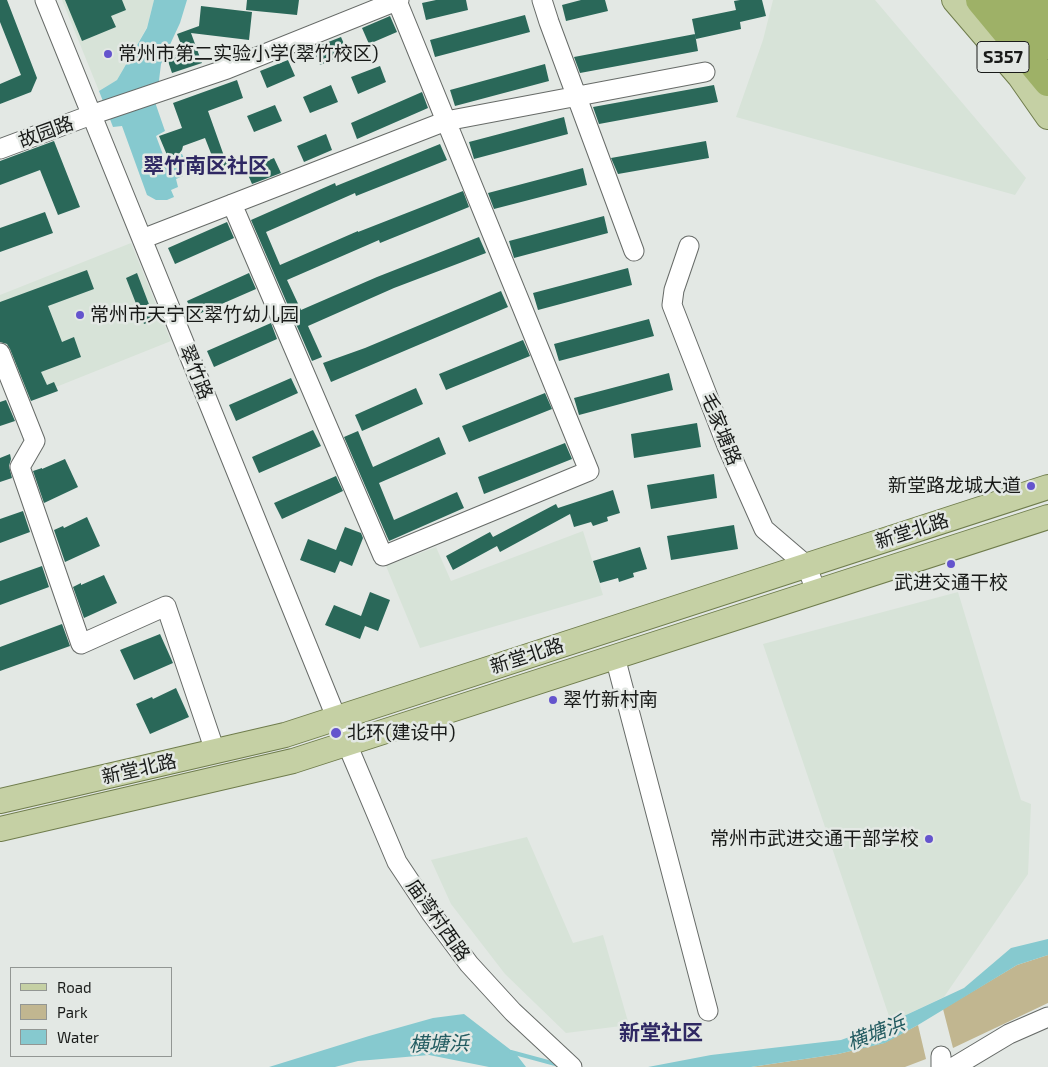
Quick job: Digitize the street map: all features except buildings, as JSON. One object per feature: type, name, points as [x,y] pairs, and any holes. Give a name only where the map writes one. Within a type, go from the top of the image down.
[{"type":"highway","points":[[980,0],[1048,82]]},
{"type":"highway","points":[[1011,0],[1048,45]]},
{"type":"highway","points":[[1037,0],[1048,13]]},
{"type":"main road","name":"S357","points":[[954,0],[1020,78],[1048,117]]},
{"type":"main road","name":"S357","points":[[1024,0],[1048,26]]},
{"type":"main road","name":"新堂北路","points":[[0,801],[285,735],[1048,487]]},
{"type":"main road","name":"新堂北路","points":[[0,829],[293,761],[1048,517]]},
{"type":"street","name":"翠竹路","points":[[45,0],[98,113],[142,239],[347,744]]},
{"type":"street","name":"故园路","points":[[0,149],[227,69],[398,0]]},
{"type":"street","points":[[232,204],[383,556],[589,471],[398,0]]},
{"type":"street","points":[[542,0],[548,22],[634,251]]},
{"type":"street","points":[[142,239],[446,121],[705,72]]},
{"type":"street","name":"毛家塘路","points":[[689,246],[674,290],[672,305],[727,446],[764,529],[806,565],[817,593]]},
{"type":"street","points":[[0,352],[35,441],[20,467],[81,644],[166,606],[215,751]]},
{"type":"street","points":[[615,657],[708,1011]]},
{"type":"street","name":"庙湾村西路","points":[[347,744],[397,862],[426,906],[469,964],[513,1012],[572,1067]]},
{"type":"street","points":[[945,1063],[1048,1017]]},
{"type":"shaded area","name":"常州市第二实验小学(翠竹校区)","points":[[62,0],[154,0],[147,27],[117,80],[99,91]]},
{"type":"shaded area","points":[[773,0],[875,0],[1026,178],[1015,195],[736,117],[763,40]]},
{"type":"shaded area","name":"常州市天宁区翠竹幼儿园","points":[[131,243],[171,341],[26,399],[0,334],[0,295]]},
{"type":"shaded area","points":[[583,531],[603,595],[420,648],[386,566],[436,547],[451,581]]},
{"type":"shaded area","name":"常州市武进交通干部学校","points":[[958,592],[1021,800],[1031,804],[1028,874],[944,997],[891,1022],[763,644]]},
{"type":"shaded area","points":[[527,837],[573,943],[603,935],[629,1025],[566,1033],[505,974],[451,904],[431,860]]},
{"type":"green space","points":[[1048,955],[1048,1003],[953,1048],[943,1009],[1017,965]]},
{"type":"green space","points":[[918,1025],[926,1059],[905,1067],[751,1067],[838,1054],[884,1043]]},
{"type":"water","points":[[154,0],[187,0],[180,23],[161,64],[156,105],[165,131],[156,136],[165,160],[182,154],[187,165],[181,168],[183,176],[176,179],[178,187],[171,190],[174,197],[167,200],[156,200],[147,195],[122,126],[113,127],[99,91],[117,80],[147,28]]},
{"type":"water","points":[[1048,939],[1048,955],[1017,965],[885,1043],[838,1054],[751,1067],[648,1067],[711,1055],[841,1040],[891,1022],[964,988],[1011,948]]},
{"type":"water","points":[[464,1014],[516,1054],[526,1067],[489,1067],[429,1055],[358,1061],[335,1067],[269,1067],[433,1018]]},
{"type":"waterway","name":"横塘浜","points":[[511,1052],[559,1065]]},
{"type":"place","name":"常州市第二实验小学(翠竹校区)","points":[[108,54]]},
{"type":"place","name":"常州市天宁区翠竹幼儿园","points":[[80,315]]},
{"type":"place","name":"新堂路龙城大道","points":[[1031,486]]},
{"type":"place","name":"武进交通干校","points":[[951,564]]},
{"type":"place","name":"翠竹新村南","points":[[553,700]]},
{"type":"place","name":"北环(建设中)","points":[[336,733]]},
{"type":"place","name":"常州市武进交通干部学校","points":[[929,839]]},
{"type":"district","name":"翠竹南区社区","points":[[206,166]]},
{"type":"district","name":"新堂社区","points":[[661,1033]]}]
